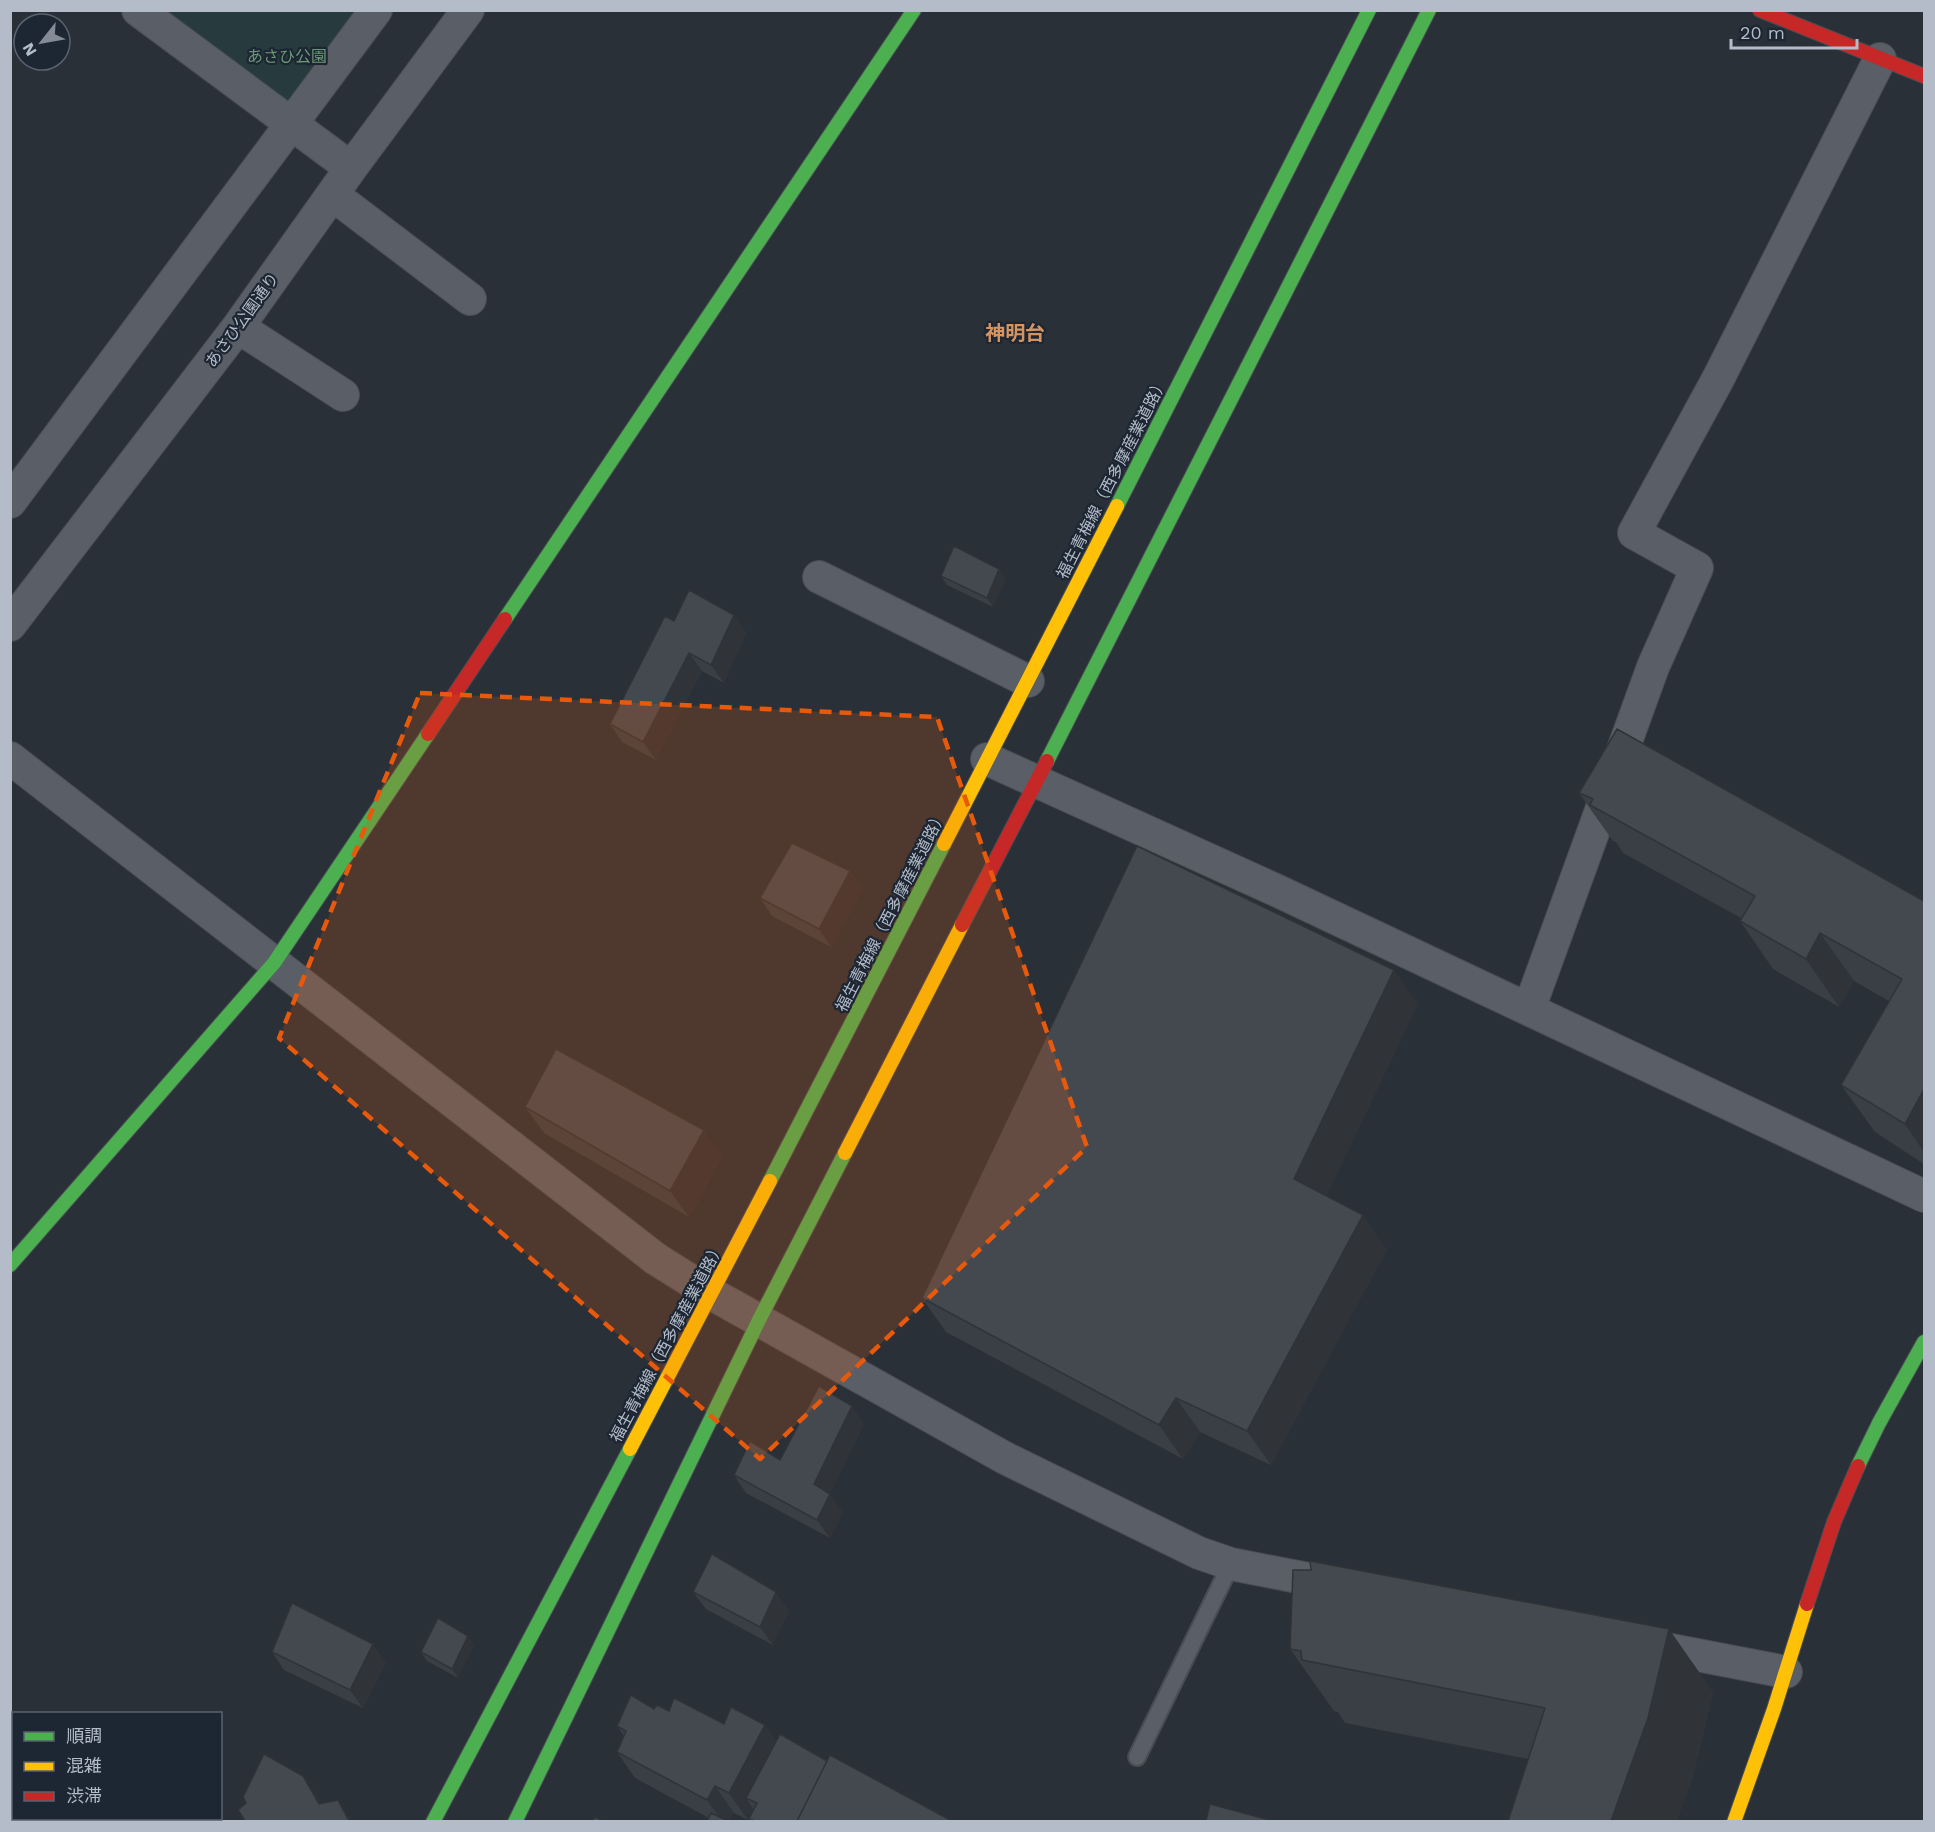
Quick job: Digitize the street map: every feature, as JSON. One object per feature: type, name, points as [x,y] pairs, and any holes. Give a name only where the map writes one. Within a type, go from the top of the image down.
[{"type":"main road","points":[[10,1264],[274,963],[914,10]]},
{"type":"main road","name":"福生青梅線（西多摩産業道路）","points":[[433,1821],[712,1294],[1028,681],[1369,10]]},
{"type":"main road","points":[[515,1821],[759,1320],[1429,10]]},
{"type":"main road","points":[[1760,10],[1924,76]]},
{"type":"main road","points":[[1734,1821],[1786,1672],[1815,1575],[1853,1474],[1924,1342]]},
{"type":"street","points":[[138,10],[351,168]]},
{"type":"street","points":[[10,502],[376,10]]},
{"type":"street","name":"あさひ公園通り","points":[[10,625],[238,327],[351,168],[468,10]]},
{"type":"street","points":[[1529,1009],[1653,668],[1697,568],[1634,533],[1718,379],[1880,59]]},
{"type":"street","points":[[333,195],[470,299]]},
{"type":"street","points":[[238,327],[343,395]]},
{"type":"street","points":[[819,577],[1028,681]]},
{"type":"street","points":[[10,758],[656,1259],[712,1294],[1005,1458],[1199,1553],[1231,1564],[1358,1589]]},
{"type":"street","points":[[987,759],[1290,897],[1924,1196]]},
{"type":"street","points":[[1612,1638],[1786,1672]]},
{"type":"lane","points":[[1137,1757],[1231,1564]]},
{"type":"highlighted area","points":[[420,693],[937,717],[1087,1147],[760,1459],[279,1038]]},
{"type":"green space","name":"あさひ公園","points":[[136,11],[376,11],[300,118]]},
{"type":"building","points":[[954,546],[999,569],[987,598],[941,576]]},
{"type":"building","points":[[689,590],[734,615],[711,665],[689,653],[643,742],[610,724],[665,616],[674,621]]},
{"type":"building","points":[[1617,729],[1924,901],[1924,1089],[1905,1124],[1841,1085],[1902,979],[1820,933],[1806,959],[1740,921],[1755,896],[1590,805],[1593,799],[1579,793]]},
{"type":"building","points":[[792,843],[850,871],[819,929],[760,898]]},
{"type":"building","points":[[1137,846],[1394,970],[1294,1179],[1363,1215],[1247,1431],[1176,1398],[1159,1425],[922,1298]]},
{"type":"building","points":[[556,1049],[704,1130],[670,1191],[525,1107]]},
{"type":"building","points":[[819,1386],[852,1406],[814,1484],[830,1494],[817,1520],[734,1475],[750,1441],[780,1460]]},
{"type":"building","points":[[712,1554],[776,1592],[760,1627],[693,1592]]},
{"type":"building","points":[[1310,1561],[1669,1629],[1648,1718],[1611,1821],[1508,1821],[1545,1708],[1302,1660],[1301,1651],[1290,1649],[1293,1570],[1311,1570]]},
{"type":"building","points":[[292,1603],[373,1644],[350,1690],[272,1652]]},
{"type":"building","points":[[438,1618],[468,1636],[452,1669],[421,1652]]},
{"type":"building","points":[[631,1695],[654,1709],[657,1705],[669,1711],[674,1698],[724,1724],[731,1707],[765,1725],[729,1793],[715,1786],[707,1800],[617,1752],[626,1731],[617,1726]]},
{"type":"building","points":[[780,1734],[827,1761],[797,1821],[755,1821],[749,1819],[757,1803],[746,1798]]},
{"type":"building","points":[[264,1754],[303,1776],[319,1804],[338,1800],[349,1821],[245,1821],[238,1810],[246,1803],[243,1797]]},
{"type":"building","points":[[830,1755],[952,1821],[797,1821]]},
{"type":"building","points":[[1210,1804],[1273,1821],[1206,1821]]},
{"type":"building","points":[[711,1813],[728,1821],[707,1821]]},
{"type":"traffic: fast","points":[[505,619],[914,10]]},
{"type":"traffic: fast","points":[[1117,506],[1369,10]]},
{"type":"traffic: fast","points":[[1047,761],[1429,10]]},
{"type":"traffic: fast","points":[[10,1265],[274,963],[428,734]]},
{"type":"traffic: fast","points":[[770,1181],[944,844]]},
{"type":"traffic: fast","points":[[515,1822],[759,1320],[845,1153]]},
{"type":"traffic: fast","points":[[1858,1466],[1924,1342]]},
{"type":"traffic: fast","points":[[433,1822],[630,1449]]},
{"type":"traffic: slow","points":[[944,844],[1117,506]]},
{"type":"traffic: slow","points":[[845,1153],[962,925]]},
{"type":"traffic: slow","points":[[630,1449],[770,1181]]},
{"type":"traffic: slow","points":[[1734,1822],[1774,1709],[1807,1604]]},
{"type":"traffic: jam","points":[[1760,10],[1924,76]]},
{"type":"traffic: jam","points":[[428,734],[505,619]]},
{"type":"traffic: jam","points":[[962,925],[1047,761]]},
{"type":"traffic: jam","points":[[1807,1604],[1834,1522],[1858,1466]]},
{"type":"district","name":"神明台","points":[[1015,333]]}]
